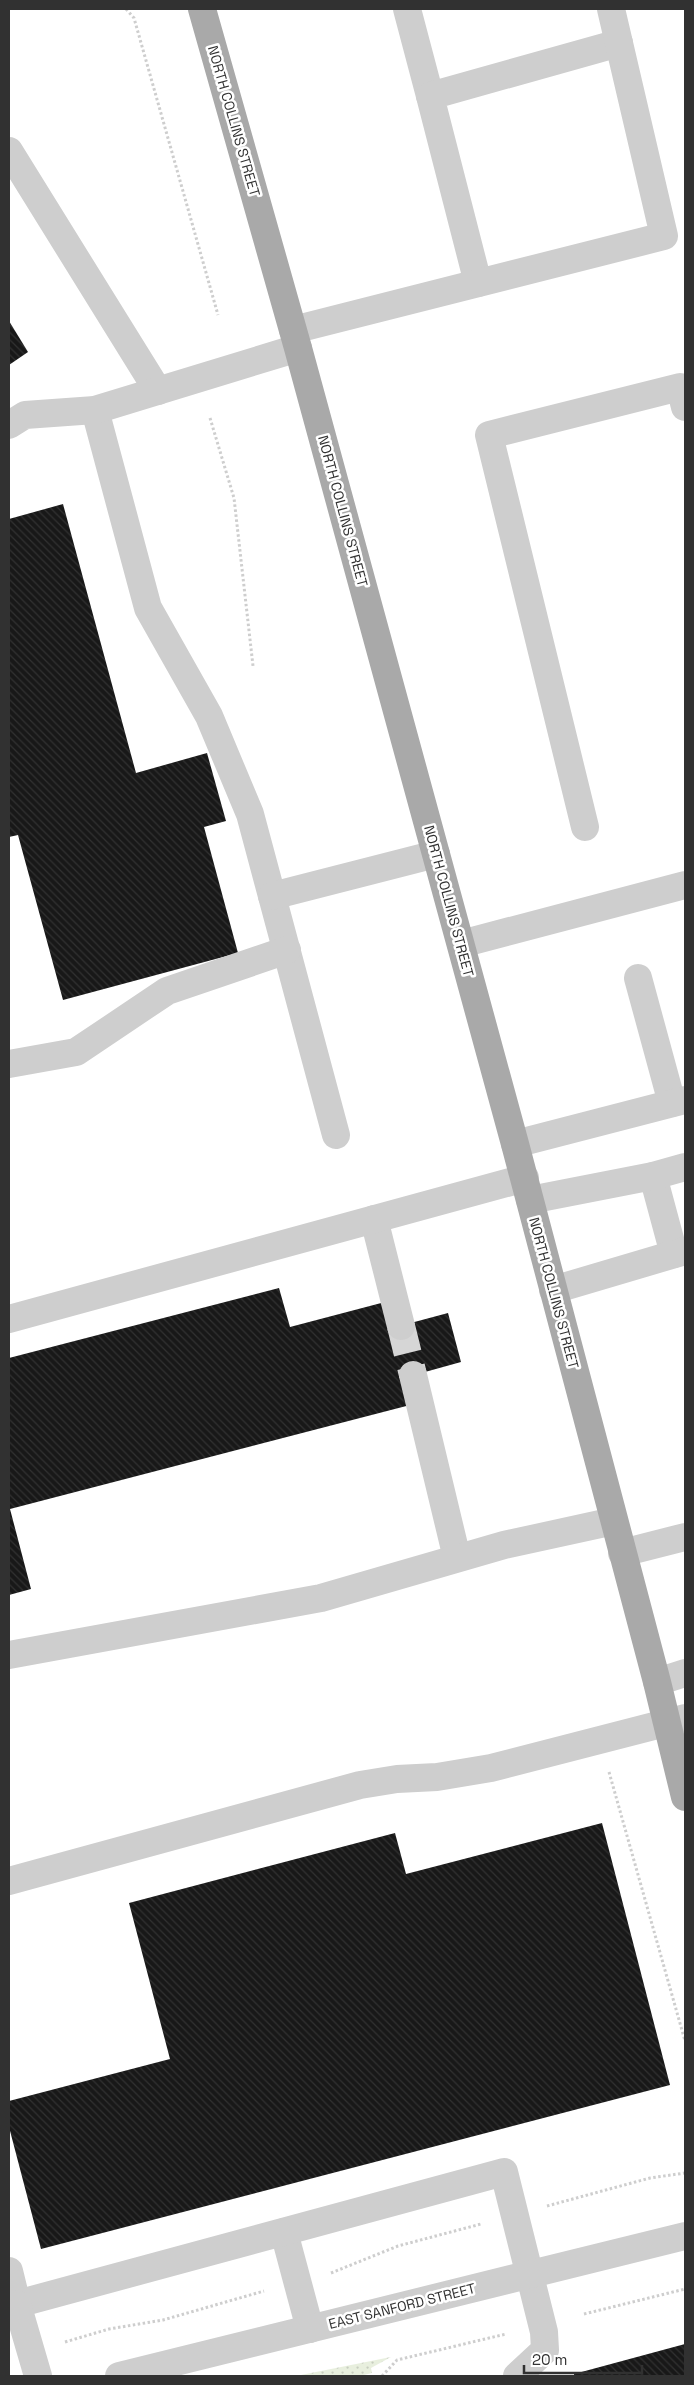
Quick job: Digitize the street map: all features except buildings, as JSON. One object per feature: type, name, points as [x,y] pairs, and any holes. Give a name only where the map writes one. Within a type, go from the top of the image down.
[{"type":"main road","points":[[183,9],[208,16]]},
{"type":"main road","name":"NORTH COLLINS STREET","points":[[208,16],[515,1144],[657,1682],[676,1721],[685,1797]]},
{"type":"street","points":[[407,9],[478,283]]},
{"type":"street","points":[[9,425],[25,415],[95,410],[158,390],[295,339],[478,283],[664,236],[611,9]]},
{"type":"street","points":[[430,96],[619,43]]},
{"type":"street","points":[[9,151],[17,182],[158,390]]},
{"type":"street","points":[[585,827],[489,435],[680,386],[685,407]]},
{"type":"street","points":[[95,410],[148,608],[210,716],[250,814],[336,1135]]},
{"type":"street","points":[[272,896],[436,854]]},
{"type":"street","points":[[460,944],[685,885]]},
{"type":"street","points":[[9,1064],[76,1052],[167,991],[287,950]]},
{"type":"street","points":[[515,1144],[679,1101],[638,978]]},
{"type":"street","points":[[9,1319],[374,1219],[527,1189],[653,1176],[685,1167]]},
{"type":"street","points":[[553,1290],[680,1253],[653,1176]]},
{"type":"street","points":[[374,1219],[401,1326]]},
{"type":"street","points":[[413,1375],[457,1558]]},
{"type":"street","points":[[9,1655],[321,1598],[504,1545],[614,1521]]},
{"type":"street","points":[[622,1553],[685,1536]]},
{"type":"street","points":[[657,1682],[685,1673]]},
{"type":"street","points":[[9,1881],[360,1785],[397,1779],[437,1777],[491,1768],[676,1721]]},
{"type":"street","points":[[17,2304],[504,2172],[542,2325],[545,2350],[517,2376]]},
{"type":"street","points":[[284,2232],[310,2329]]},
{"type":"street","name":"EAST SANFORD STREET","points":[[119,2376],[685,2236]]},
{"type":"street","points":[[9,2271],[34,2364]]},
{"type":"path","points":[[126,9],[134,18],[218,314]]},
{"type":"path","points":[[210,418],[234,498],[253,666]]},
{"type":"path","points":[[600,1740],[685,2041]]},
{"type":"path","points":[[34,2364],[109,2329],[164,2320],[336,2272],[398,2246],[650,2178],[685,2173]]},
{"type":"path","points":[[584,2314],[685,2289]]},
{"type":"path","points":[[382,2376],[397,2360],[506,2334]]},
{"type":"green space","points":[[391,2357],[371,2368],[372,2373],[360,2376],[296,2376]]},
{"type":"tunnel","points":[[401,1326],[413,1375]]}]
